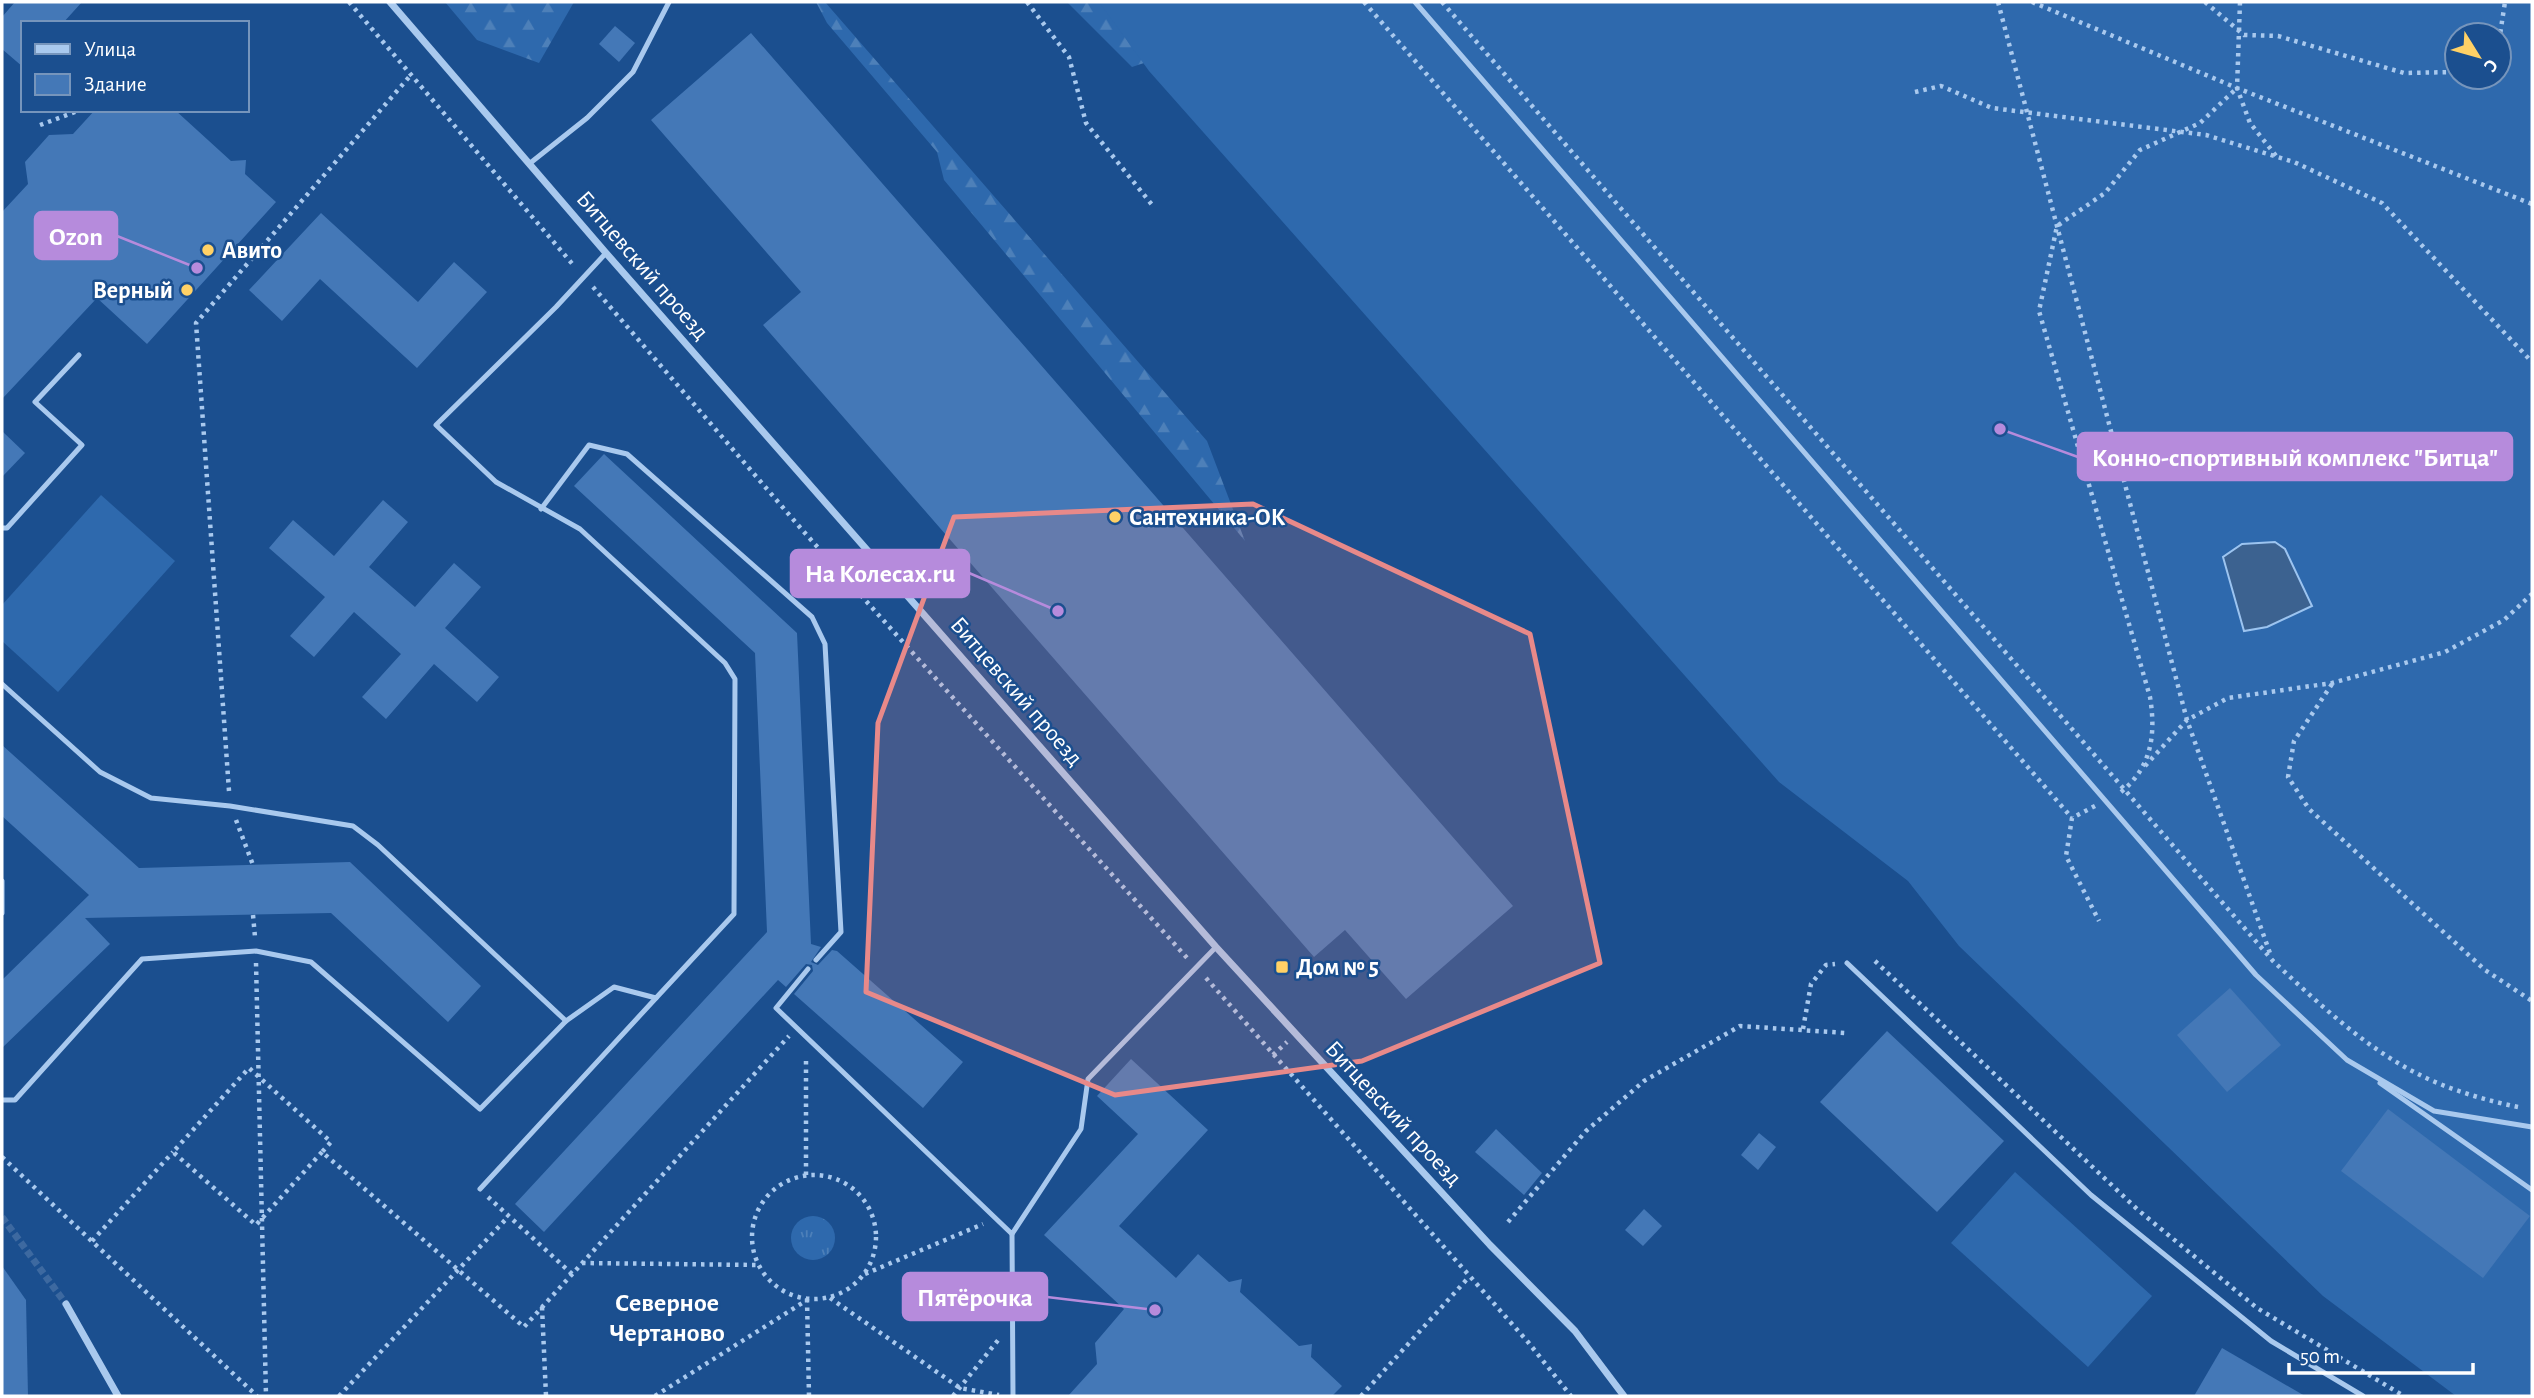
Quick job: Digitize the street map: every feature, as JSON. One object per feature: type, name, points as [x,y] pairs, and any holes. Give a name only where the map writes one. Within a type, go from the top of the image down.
[{"type":"street","name":"Битцевский проезд","points":[[390,2],[606,253],[1216,947],[1490,1245],[1575,1331],[1624,1396]]},
{"type":"street","points":[[66,1304],[118,1396]]},
{"type":"lane","points":[[530,164],[587,118],[633,72],[669,2]]},
{"type":"lane","points":[[1415,2],[2256,975],[2347,1060],[2532,1190]]},
{"type":"lane","points":[[480,1189],[734,914],[735,679],[725,663],[580,529],[496,482],[436,425],[606,253]]},
{"type":"lane","points":[[2,528],[7,528],[82,445],[35,402],[79,355]]},
{"type":"lane","points":[[541,509],[589,445],[627,454],[812,617],[825,644],[841,932],[816,960]]},
{"type":"lane","points":[[2,684],[100,772],[151,798],[230,806],[353,826],[378,845],[566,1021]]},
{"type":"lane","points":[[2,881],[2,913]]},
{"type":"lane","points":[[1013,1396],[1012,1234],[1081,1129],[1088,1079],[1216,947]]},
{"type":"lane","points":[[2,1100],[15,1100],[142,959],[256,951],[310,962],[480,1109],[566,1021],[614,988],[656,998]]},
{"type":"lane","points":[[1847,964],[2091,1195],[2271,1341],[2363,1396]]},
{"type":"lane","points":[[808,969],[776,1008],[1012,1234]]},
{"type":"lane","points":[[2347,1060],[2434,1111],[2532,1127]]},
{"type":"path","points":[[349,2],[804,532],[1195,966],[1528,1342],[1571,1396]]},
{"type":"path","points":[[1027,2],[1069,57],[1086,123],[1153,206]]},
{"type":"path","points":[[1364,2],[2072,818],[2066,856],[2099,920]]},
{"type":"path","points":[[1442,2],[2273,961],[2319,1003],[2416,1073],[2490,1101],[2522,1108]]},
{"type":"path","points":[[1998,2],[2187,720],[2273,961]]},
{"type":"path","points":[[2032,2],[2237,88],[2532,204]]},
{"type":"path","points":[[2206,2],[2244,35],[2278,36],[2404,73],[2443,72]]},
{"type":"path","points":[[2239,2],[2237,88],[2250,123],[2277,157]]},
{"type":"path","points":[[2502,21],[2505,2]]},
{"type":"path","points":[[253,865],[230,806],[196,323],[410,76]]},
{"type":"path","points":[[1915,92],[1941,86],[1992,107],[2206,135],[2277,157],[2382,202],[2532,362]]},
{"type":"path","points":[[2143,768],[2155,729],[2150,698],[2039,310],[2057,226],[2105,193],[2140,150],[2200,123],[2237,88]]},
{"type":"path","points":[[40,125],[75,112]]},
{"type":"path","points":[[2072,818],[2123,790],[2187,720],[2228,698],[2332,683],[2445,652],[2504,620],[2532,594]]},
{"type":"path","points":[[2332,683],[2294,741],[2288,777],[2309,809],[2465,953],[2485,970],[2532,1001]]},
{"type":"path","points":[[253,915],[256,951],[265,1396]]},
{"type":"path","points":[[1875,961],[2138,1210],[2257,1308],[2404,1396]]},
{"type":"path","points":[[1803,1030],[1811,984],[1826,965],[1847,964]]},
{"type":"path","points":[[1508,1222],[1586,1131],[1644,1081],[1740,1026],[1846,1033]]},
{"type":"path","points":[[321,1152],[524,1326],[796,1028]]},
{"type":"path","points":[[806,1038],[806,1175]]},
{"type":"path","points":[[92,1241],[249,1068],[331,1142],[256,1225],[173,1152]]},
{"type":"path","points":[[2,1157],[257,1396]]},
{"type":"path","points":[[806,1175],[825,1176],[844,1182],[859,1194],[871,1212],[876,1233],[874,1255],[864,1274],[849,1289],[829,1298],[807,1299],[787,1294],[769,1281],[758,1265],[752,1236],[759,1208],[779,1187],[806,1175]]},
{"type":"path","points":[[480,1189],[572,1274]]},
{"type":"path","points":[[339,1396],[508,1217]]},
{"type":"path","points":[[864,1274],[995,1219]]},
{"type":"path","points":[[581,1263],[758,1265]]},
{"type":"path","points":[[1361,1396],[1469,1277]]},
{"type":"path","points":[[829,1298],[960,1388],[1004,1396]]},
{"type":"path","points":[[655,1396],[807,1299]]},
{"type":"path","points":[[807,1299],[808,1396]]},
{"type":"path","points":[[542,1307],[546,1396]]},
{"type":"path","points":[[953,1396],[1013,1322]]},
{"type":"highlighted area","points":[[1253,504],[1530,634],[1600,963],[1362,1061],[1115,1095],[866,992],[878,723],[954,517]]},
{"type":"green space","points":[[445,2],[574,2],[539,63],[477,40]]},
{"type":"green space","points":[[816,2],[825,2],[1207,441],[1245,541],[944,180],[937,152],[827,23]]},
{"type":"green space","points":[[1067,2],[1187,2],[1186,49],[1132,67]]},
{"type":"green space","points":[[1099,2],[2532,2],[2532,1396],[2456,1396],[2323,1296],[1959,946],[1908,881],[1779,782],[1149,71]]},
{"type":"green space","points":[[101,495],[175,561],[58,692],[2,641],[2,605]]},
{"type":"green space","points":[[2015,1172],[2152,1296],[2088,1367],[1951,1243]]},
{"type":"green space","points":[[813,1216],[822,1217],[829,1222],[834,1229],[834,1247],[829,1254],[822,1259],[813,1260],[804,1259],[797,1254],[792,1247],[791,1238],[792,1229],[797,1222],[804,1217]]},
{"type":"shaded area","points":[[2275,542],[2285,549],[2312,606],[2267,627],[2244,631],[2223,557],[2242,544]]},
{"type":"building","points":[[15,2],[82,2],[65,21],[21,21],[21,65],[2,49],[2,17]]},
{"type":"building","points":[[615,26],[635,43],[619,62],[599,44]]},
{"type":"building","points":[[751,33],[1513,906],[1406,999],[1345,930],[1314,957],[763,325],[801,292],[651,120]]},
{"type":"building","points":[[93,112],[177,112],[231,161],[246,160],[245,174],[276,202],[147,344],[97,298],[2,399],[2,212],[28,184],[25,162],[49,135],[73,134]]},
{"type":"building","points":[[321,213],[418,302],[454,262],[487,292],[417,368],[320,279],[282,321],[249,290]]},
{"type":"building","points":[[2,431],[25,453],[2,477]]},
{"type":"building","points":[[604,454],[797,633],[811,944],[821,947],[811,962],[818,965],[832,950],[837,951],[963,1062],[923,1108],[794,994],[813,971],[812,965],[806,964],[786,987],[778,980],[544,1232],[515,1204],[767,932],[755,653],[574,486]]},
{"type":"building","points":[[383,500],[408,522],[369,567],[415,607],[454,563],[481,587],[445,628],[499,677],[477,702],[434,664],[386,719],[362,697],[401,654],[354,612],[314,657],[290,636],[325,597],[269,548],[293,520],[334,556]]},
{"type":"building","points":[[2,745],[139,868],[350,862],[481,986],[448,1022],[331,913],[85,918],[110,944],[2,1048],[2,980],[89,895],[2,816]]},
{"type":"building","points":[[2230,988],[2281,1045],[2227,1092],[2177,1035]]},
{"type":"building","points":[[1887,1031],[2004,1141],[1937,1212],[1820,1102]]},
{"type":"building","points":[[1131,1059],[1208,1130],[1119,1226],[1176,1278],[1198,1254],[1229,1282],[1242,1279],[1240,1292],[1299,1346],[1312,1344],[1311,1357],[1342,1386],[1332,1396],[1068,1396],[1097,1364],[1095,1343],[1124,1309],[1044,1235],[1138,1134],[1097,1096]]},
{"type":"building","points":[[2388,1109],[2530,1216],[2483,1278],[2341,1171]]},
{"type":"building","points":[[1496,1129],[1542,1173],[1524,1195],[1475,1152]]},
{"type":"building","points":[[1759,1133],[1776,1147],[1758,1170],[1741,1155]]},
{"type":"building","points":[[1644,1209],[1662,1226],[1643,1246],[1625,1230]]},
{"type":"building","points":[[2,1266],[26,1300],[28,1396],[2,1396]]},
{"type":"building","points":[[2222,1348],[2305,1396],[2194,1396]]},
{"type":"tunnel","points":[[2,1217],[66,1304]]},
{"type":"place","name":"Авито","points":[[208,250]]},
{"type":"place","name":"Ozon","points":[[197,268]]},
{"type":"place","name":"Верный","points":[[187,290]]},
{"type":"place","name":"Конно-спортивный комплекс \"Битца\"","points":[[2000,429]]},
{"type":"place","name":"Сантехника-ОК","points":[[1115,517]]},
{"type":"place","name":"На Колесах.ru","points":[[1058,611]]},
{"type":"place","name":"Дом № 5","points":[[1282,967]]},
{"type":"place","name":"Пятёрочка","points":[[1155,1310]]},
{"type":"district","name":"Северное Чертаново","points":[[667,1317]]}]
